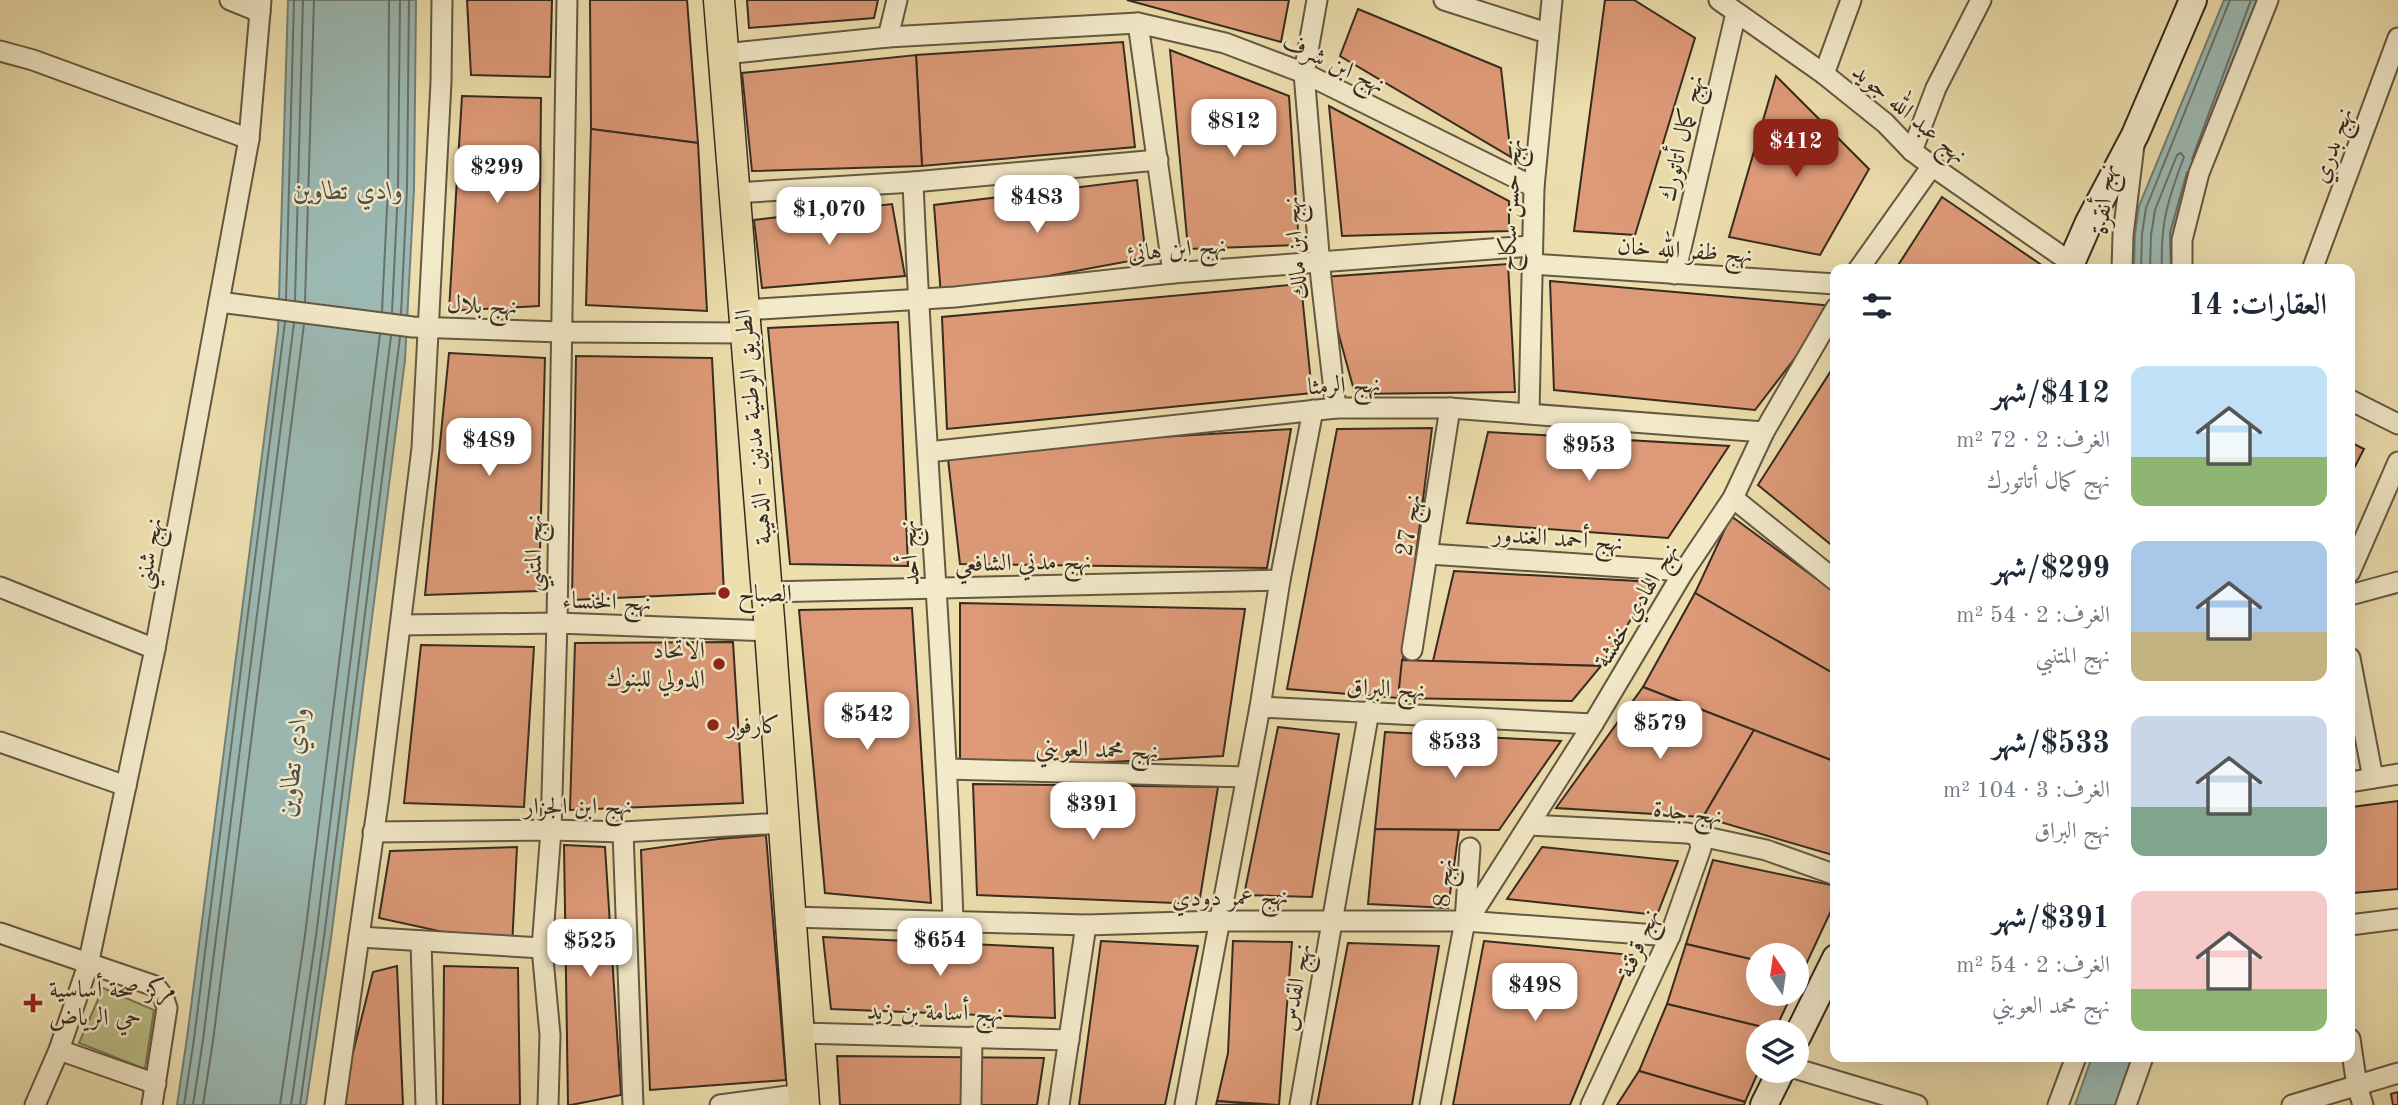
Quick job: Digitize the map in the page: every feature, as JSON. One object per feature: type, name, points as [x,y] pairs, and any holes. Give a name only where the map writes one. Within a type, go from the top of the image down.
[{"type":"main road","name":"الطريق الوطنية مدنين - الذهيبة","points":[[719,0],[767,592],[804,1100]]},
{"type":"main road","points":[[2070,264],[2135,135],[2193,0]]},
{"type":"main road","points":[[1805,1020],[1830,970]]},
{"type":"main road","points":[[1764,1105],[1775,1083]]},
{"type":"street","points":[[230,0],[260,6]]},
{"type":"street","points":[[335,1105],[401,625],[422,449],[421,328],[441,95],[442,0]]},
{"type":"street","name":"نهج المتنبي","points":[[548,1105],[551,1035],[542,948],[551,830],[557,623],[567,0]]},
{"type":"street","points":[[888,37],[897,0]]},
{"type":"street","name":"نهج ابن مالك","points":[[1317,0],[1304,73],[1336,408]]},
{"type":"street","points":[[1444,0],[1547,33]]},
{"type":"street","name":"نهج حسن سكاح","points":[[1529,413],[1534,187],[1552,0]]},
{"type":"street","name":"نهج عبد الله جويد","points":[[1720,0],[1824,74],[1885,123],[1912,151],[2068,264]]},
{"type":"street","points":[[1824,74],[1851,0]]},
{"type":"street","points":[[1912,151],[1936,88],[1981,0]]},
{"type":"street","points":[[2182,264],[2182,240],[2199,173],[2268,0]]},
{"type":"street","name":"نهج شنني","points":[[35,1105],[59,1050],[88,965],[155,649],[249,139],[260,6]]},
{"type":"street","name":"نهج كمال أتاتورك","points":[[1675,274],[1736,13]]},
{"type":"street","points":[[1138,23],[1173,273]]},
{"type":"street","name":"نهج ابن شرف","points":[[724,54],[888,37],[1138,23],[1225,43],[1304,73],[1534,187]]},
{"type":"street","name":"نهج بدري","points":[[2314,264],[2398,38]]},
{"type":"street","points":[[0,51],[33,60],[249,139]]},
{"type":"street","name":"نهج أنقرة","points":[[2122,264],[2135,135]]},
{"type":"street","points":[[734,193],[913,182],[1158,160]]},
{"type":"street","points":[[1862,264],[1932,166]]},
{"type":"street","name":"نهج أحد","points":[[913,182],[948,769],[953,921]]},
{"type":"street","name":"نهج ظفر الله خان","points":[[1531,255],[1675,274],[1830,284]]},
{"type":"street","name":"نهج ابن هانئ","points":[[745,321],[918,299],[1173,273],[1321,261],[1531,255]]},
{"type":"street","name":"نهج بلال","points":[[219,302],[421,328],[561,332],[745,321]]},
{"type":"street","name":"نهج الهادي خفشة","points":[[1430,1105],[1466,922],[1593,724],[1684,571],[1733,498],[1764,432],[1830,317]]},
{"type":"street","points":[[2355,402],[2398,424]]},
{"type":"street","name":"نهج الرمثا","points":[[928,452],[1336,408],[1450,408],[1764,432]]},
{"type":"street","name":"نهج 27","points":[[1412,650],[1450,408]]},
{"type":"street","points":[[1185,1105],[1313,410]]},
{"type":"street","points":[[2355,561],[2398,462]]},
{"type":"street","points":[[1733,498],[1830,576]]},
{"type":"street","name":"نهج أحمد الغندور","points":[[1429,554],[1684,571]]},
{"type":"street","name":"نهج مدني الشافعي","points":[[767,592],[1280,580]]},
{"type":"street","points":[[2355,594],[2398,582]]},
{"type":"street","points":[[0,587],[155,649]]},
{"type":"street","name":"نهج الخنساء","points":[[401,625],[557,623],[770,631]]},
{"type":"street","points":[[2355,684],[2373,778]]},
{"type":"street","name":"نهج البراق","points":[[1260,707],[1593,724]]},
{"type":"street","name":"نهج القدس","points":[[1300,1105],[1369,711]]},
{"type":"street","points":[[0,742],[126,786]]},
{"type":"street","name":"نهج محمد العويني","points":[[948,769],[1245,777]]},
{"type":"street","points":[[2355,781],[2398,774]]},
{"type":"street","name":"نهج ابن الجزار","points":[[373,832],[623,832],[783,823]]},
{"type":"street","name":"نهج جدة","points":[[1529,825],[1686,832],[1766,850],[1830,873]]},
{"type":"street","points":[[623,832],[633,1105]]},
{"type":"street","name":"نهج قرقنة","points":[[1591,1105],[1670,936],[1701,848],[1698,835]]},
{"type":"street","name":"نهج 8","points":[[1466,922],[1470,848]]},
{"type":"street","name":"نهج عمر دودي","points":[[790,916],[1086,925],[1219,920],[1466,922],[1670,936]]},
{"type":"street","points":[[2355,924],[2398,919]]},
{"type":"street","points":[[1059,1105],[1086,925]]},
{"type":"street","points":[[0,933],[155,986],[167,1007],[152,1105]]},
{"type":"street","points":[[359,937],[542,948]]},
{"type":"street","points":[[421,942],[426,1105]]},
{"type":"street","name":"نهج أسامة بن زيد","points":[[800,1033],[1069,1040]]},
{"type":"street","points":[[971,1105],[972,1037]]},
{"type":"street","points":[[59,1050],[156,1084]]},
{"type":"street","points":[[2058,1105],[2074,1062]]},
{"type":"street","points":[[2126,1105],[2141,1062]]},
{"type":"street","points":[[2353,1062],[2363,1105]]},
{"type":"street","points":[[1809,1073],[1917,1105]]},
{"type":"street","points":[[2292,1105],[2398,1073]]},
{"type":"street","points":[[720,1105],[804,1100]]},
{"type":"green space","points":[[103,988],[154,1010],[145,1069],[79,1043]]},
{"type":"water","name":"وادي تطاوين","points":[[288,0],[416,0],[414,189],[405,360],[331,938],[306,1105],[177,1105],[278,331]]},
{"type":"water","points":[[2224,0],[2259,0],[2179,264],[2134,264],[2139,206]]},
{"type":"water","points":[[2090,1062],[2133,1062],[2118,1105],[2075,1105]]},
{"type":"building","points":[[467,0],[552,0],[550,77],[471,75]]},
{"type":"building","points":[[590,0],[687,0],[698,143],[591,129]]},
{"type":"building","points":[[747,0],[878,0],[874,18],[749,28]]},
{"type":"building","points":[[1127,0],[1289,0],[1281,42]]},
{"type":"building","points":[[1605,0],[1634,0],[1695,38],[1635,235],[1574,231]]},
{"type":"building","points":[[1358,9],[1501,68],[1511,157],[1340,56]]},
{"type":"building","points":[[1123,42],[1135,147],[922,166],[916,55]]},
{"type":"building","points":[[1170,50],[1289,96],[1299,245],[1188,249]]},
{"type":"building","points":[[916,55],[922,166],[752,171],[742,73]]},
{"type":"building","points":[[1776,76],[1869,169],[1820,255],[1729,237]]},
{"type":"building","points":[[462,96],[541,98],[539,306],[449,311]]},
{"type":"building","points":[[1329,106],[1509,201],[1509,231],[1342,236]]},
{"type":"building","points":[[591,129],[698,143],[707,311],[586,305]]},
{"type":"building","points":[[1137,180],[1146,258],[941,296],[934,205]]},
{"type":"building","points":[[1942,197],[2040,264],[1899,264]]},
{"type":"building","points":[[892,204],[905,276],[762,288],[754,220]]},
{"type":"building","points":[[1508,264],[1515,392],[1355,394],[1323,277]]},
{"type":"building","points":[[1550,281],[1830,306],[1830,312],[1755,410],[1554,390]]},
{"type":"building","points":[[1301,284],[1312,393],[947,429],[942,317]]},
{"type":"building","points":[[898,322],[908,566],[790,564],[768,328]]},
{"type":"building","points":[[449,353],[545,358],[539,591],[425,595]]},
{"type":"building","points":[[576,356],[712,358],[724,593],[572,600]]},
{"type":"building","points":[[1830,372],[1830,544],[1758,485]]},
{"type":"building","points":[[1432,428],[1398,698],[1287,689],[1337,429]]},
{"type":"building","points":[[1291,429],[1267,568],[960,564],[947,450]]},
{"type":"building","points":[[1488,432],[1729,446],[1668,538],[1467,523]]},
{"type":"building","points":[[2355,444],[2364,449],[2355,466]]},
{"type":"building","points":[[1731,516],[1830,589],[1830,672],[1695,593]]},
{"type":"building","points":[[1454,571],[1655,582],[1601,666],[1433,661]]},
{"type":"building","points":[[1695,593],[1830,672],[1830,760],[1643,687]]},
{"type":"building","points":[[960,603],[1245,609],[1223,756],[960,770]]},
{"type":"building","points":[[912,608],[931,903],[825,893],[799,610]]},
{"type":"building","points":[[733,642],[743,803],[570,810],[575,643]]},
{"type":"building","points":[[421,645],[534,647],[524,807],[404,803]]},
{"type":"building","points":[[1402,660],[1601,666],[1572,701],[1398,698]]},
{"type":"building","points":[[1643,687],[1754,730],[1703,817],[1556,808]]},
{"type":"building","points":[[1278,727],[1339,734],[1312,897],[1244,895]]},
{"type":"building","points":[[1754,730],[1830,760],[1830,854],[1703,817]]},
{"type":"building","points":[[1385,732],[1561,741],[1499,830],[1375,829]]},
{"type":"building","points":[[973,784],[1218,787],[1199,904],[977,895]]},
{"type":"building","points":[[2398,801],[2398,889],[2355,893],[2355,807]]},
{"type":"building","points":[[1375,829],[1459,830],[1448,908],[1368,904]]},
{"type":"building","points":[[766,835],[786,1080],[650,1090],[641,850]]},
{"type":"building","points":[[564,845],[605,847],[621,1095],[571,1105],[568,1105]]},
{"type":"building","points":[[517,847],[512,947],[379,918],[390,851]]},
{"type":"building","points":[[1542,847],[1678,861],[1657,915],[1507,899]]},
{"type":"building","points":[[1713,860],[1830,885],[1830,913],[1810,956],[1810,943],[1746,943],[1746,958],[1686,944]]},
{"type":"building","points":[[823,937],[1053,948],[1055,1018],[831,1009]]},
{"type":"building","points":[[1101,941],[1198,946],[1165,1105],[1079,1105]]},
{"type":"building","points":[[1233,941],[1292,942],[1279,1105],[1217,1101],[1228,1053]]},
{"type":"building","points":[[1484,941],[1632,955],[1570,1105],[1453,1105]]},
{"type":"building","points":[[1348,943],[1439,946],[1412,1105],[1317,1105]]},
{"type":"building","points":[[1686,944],[1746,958],[1746,1006],[1786,1006],[1780,1020],[1746,1020],[1746,1023],[1667,1004]]},
{"type":"building","points":[[397,966],[403,1105],[340,1105],[373,972]]},
{"type":"building","points":[[444,966],[518,968],[520,1105],[443,1105]]},
{"type":"building","points":[[1667,1004],[1746,1023],[1746,1083],[1753,1083],[1745,1102],[1639,1071]]},
{"type":"building","points":[[837,1056],[1044,1058],[1037,1105],[840,1105]]},
{"type":"building","points":[[1639,1071],[1745,1102],[1744,1105],[1617,1105]]},
{"type":"building","points":[[2398,1092],[2398,1105],[2393,1105],[2391,1094]]},
{"type":"building","points":[[1217,1101],[1261,1105],[1216,1105]]},
{"type":"place","name":"الصباح","points":[[724,593]]},
{"type":"place","name":"الاتحاد الدولي للبنوك","points":[[719,664]]},
{"type":"place","name":"كارفور","points":[[713,725]]},
{"type":"place","name":"مركز صحة أساسية حي الرياض","points":[[33,1003]]}]
